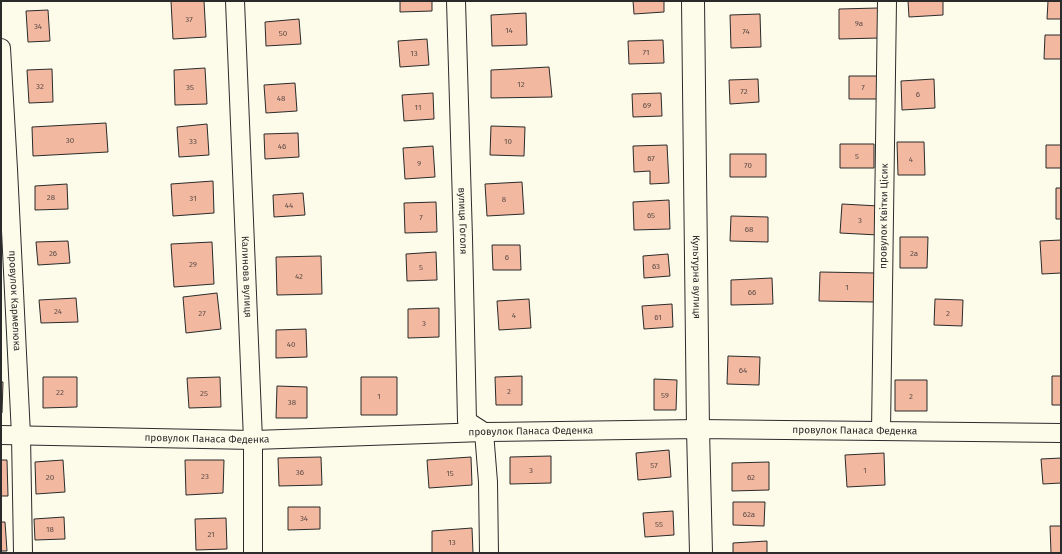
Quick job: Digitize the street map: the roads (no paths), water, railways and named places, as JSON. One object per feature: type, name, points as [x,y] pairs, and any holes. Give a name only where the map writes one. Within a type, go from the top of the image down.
[{"type":"street","name":"Калинова вулиця","points":[[234,1],[253,440],[253,553]]},
{"type":"street","name":"вулиця Гоголя","points":[[456,1],[467,421],[484,432]]},
{"type":"street","name":"Культурна вулиця","points":[[693,1],[698,429],[701,553]]},
{"type":"street","name":"провулок Квітки Цісик","points":[[881,431],[887,1]]},
{"type":"street","name":"провулок Кармелюка","points":[[1,48],[21,435],[24,553]]},
{"type":"street","name":"провулок Панаса Феденка","points":[[1,435],[253,440],[484,432],[698,429],[1061,433]]},
{"type":"street","points":[[484,432],[488,482],[489,553]]}]
